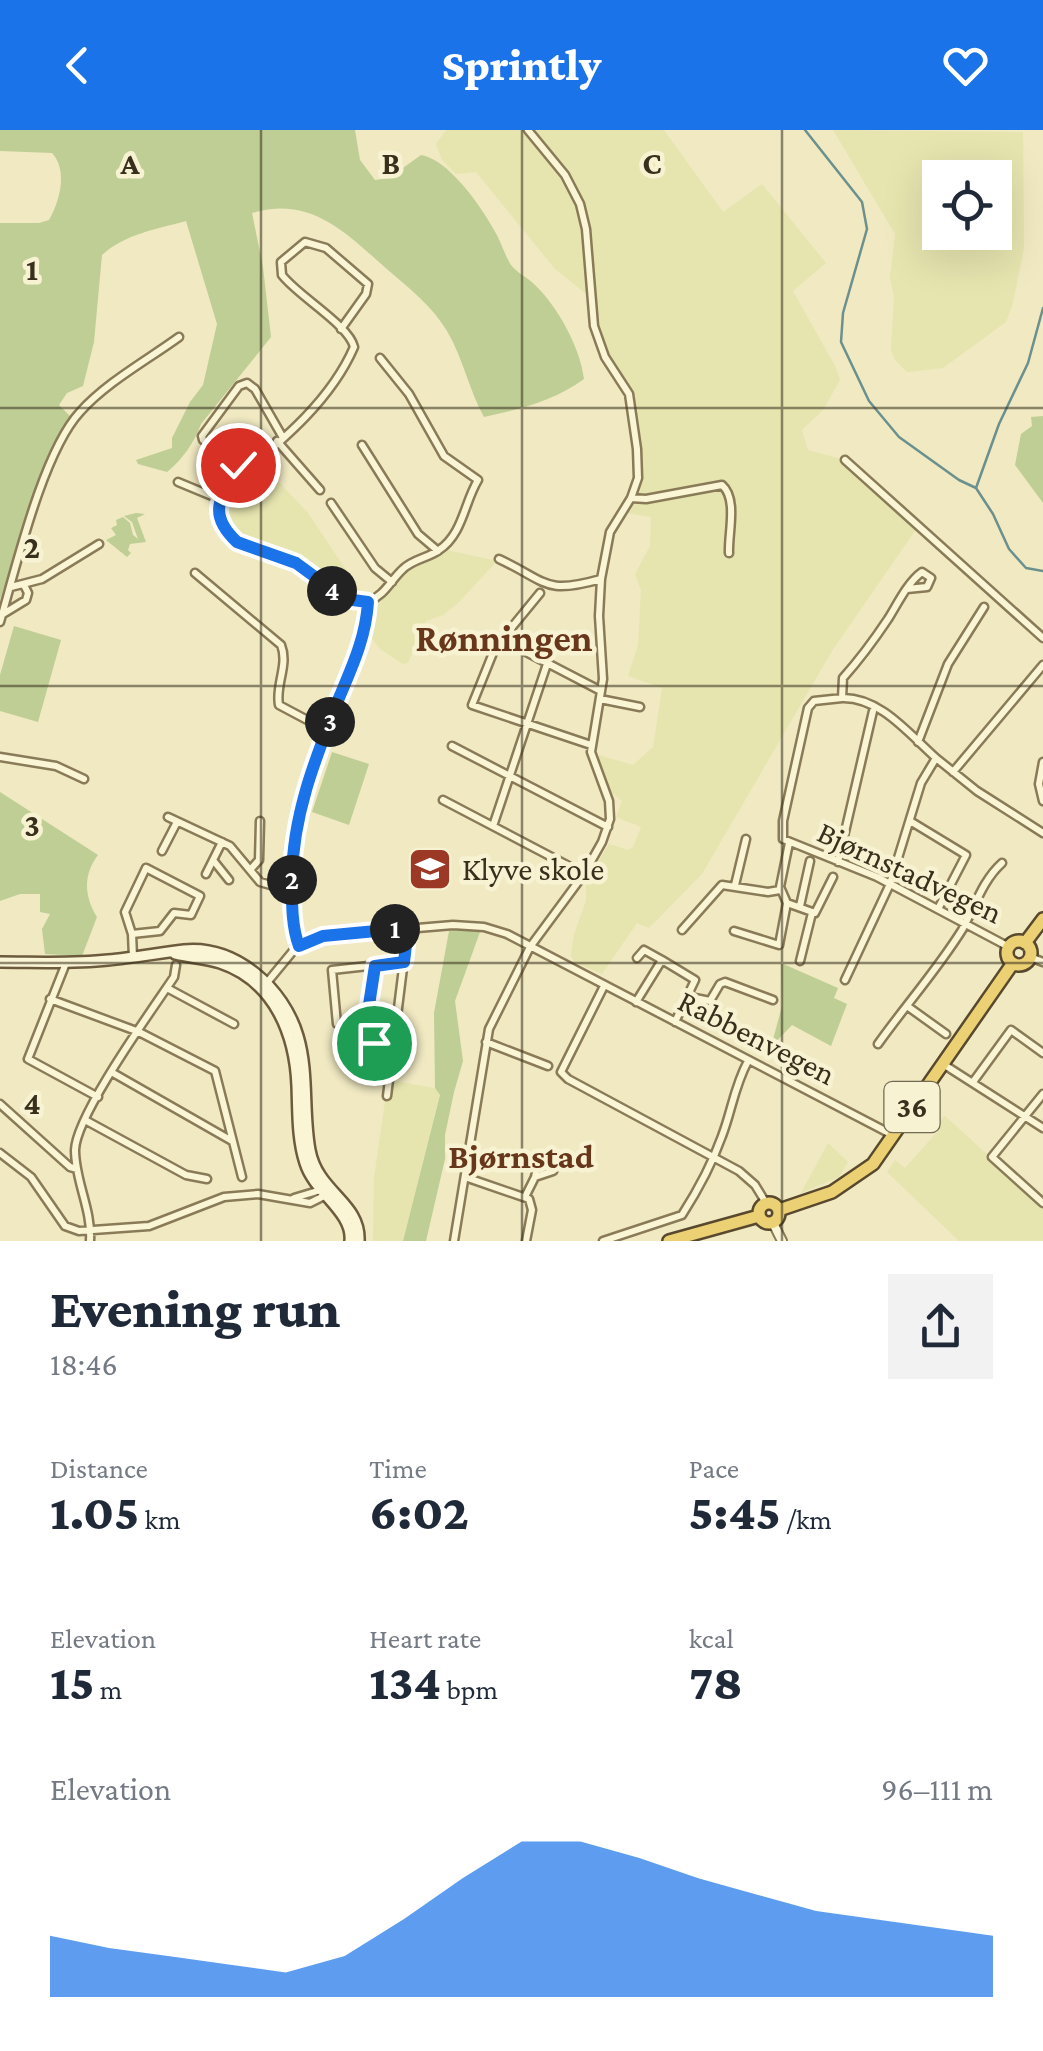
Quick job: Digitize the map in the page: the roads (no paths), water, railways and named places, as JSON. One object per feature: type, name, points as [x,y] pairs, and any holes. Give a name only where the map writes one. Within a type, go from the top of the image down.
[{"type":"highway","points":[[1025,943],[1043,918]]},
{"type":"highway","points":[[1025,943],[1030,957],[1023,964],[1013,963],[1007,954],[1009,946],[1025,943]]},
{"type":"highway","name":"36","points":[[779,1210],[832,1192],[865,1172],[888,1146],[1013,963]]},
{"type":"highway","points":[[766,1203],[779,1210],[773,1223],[765,1223],[759,1216],[759,1209],[766,1203]]},
{"type":"highway","points":[[669,1241],[759,1216]]},
{"type":"main road","points":[[0,962],[66,962],[184,950],[218,954],[242,964],[263,983],[292,1043],[302,1154],[323,1191],[347,1220],[350,1241]]},
{"type":"main road","points":[[323,1191],[354,1214],[360,1241]]},
{"type":"street","points":[[454,1241],[486,1042],[504,994],[530,947],[584,874],[608,827],[609,801],[592,761],[591,745],[604,672],[601,580],[610,532],[631,498],[638,470],[630,401],[594,326],[586,229],[580,204],[565,176],[528,130]]},
{"type":"street","points":[[341,328],[366,294],[368,284],[326,248],[306,242],[281,262],[282,275],[354,342],[346,363],[309,413],[227,487],[219,499],[224,525],[237,542],[296,563],[345,599],[368,602],[380,596],[410,564],[438,552],[459,526],[478,480],[444,456],[409,394],[380,358]]},
{"type":"street","points":[[1,618],[51,460],[64,434],[94,398],[179,337]]},
{"type":"street","points":[[244,473],[202,436],[239,386],[247,383],[255,390],[280,439],[320,490]]},
{"type":"street","points":[[362,445],[418,534],[438,552]]},
{"type":"street","points":[[845,460],[1043,638]]},
{"type":"street","points":[[178,482],[219,499]]},
{"type":"street","points":[[631,498],[646,499],[722,485],[728,490],[730,501],[729,553]]},
{"type":"street","points":[[331,504],[375,568],[392,582]]},
{"type":"street","points":[[10,588],[42,579],[99,544]]},
{"type":"street","points":[[499,559],[552,587],[601,580]]},
{"type":"street","points":[[195,573],[281,644],[285,658],[277,702],[290,714],[326,730]]},
{"type":"street","points":[[1,618],[24,603],[28,594],[24,586]]},
{"type":"street","points":[[907,590],[864,655],[843,678],[842,698],[869,702],[977,791],[1043,832]]},
{"type":"street","points":[[540,593],[501,640],[472,705],[591,745]]},
{"type":"street","points":[[263,983],[299,946],[292,892],[298,818],[326,730],[363,637],[368,602]]},
{"type":"street","points":[[918,742],[948,664],[984,608]]},
{"type":"street","points":[[501,640],[600,695],[640,707]]},
{"type":"street","points":[[493,826],[546,664]]},
{"type":"street","points":[[953,772],[1043,665]]},
{"type":"street","name":"Bjørnstadvegen","points":[[842,698],[814,702],[808,708],[782,821],[783,839],[890,884],[1009,946]]},
{"type":"street","points":[[838,862],[873,711]]},
{"type":"street","points":[[452,746],[608,827]]},
{"type":"street","points":[[0,757],[56,766],[84,780]]},
{"type":"street","points":[[845,980],[890,884],[926,772],[936,758]]},
{"type":"street","points":[[1043,762],[1039,784],[1043,801]]},
{"type":"street","points":[[443,800],[584,874]]},
{"type":"street","points":[[168,818],[233,848],[268,887],[292,892]]},
{"type":"street","points":[[250,870],[259,860],[260,821]]},
{"type":"street","points":[[162,851],[177,822]]},
{"type":"street","points":[[910,822],[966,855],[938,909]]},
{"type":"street","points":[[735,885],[746,839]]},
{"type":"street","points":[[206,874],[222,842]]},
{"type":"street","points":[[734,931],[779,945],[787,903],[780,890],[789,843]]},
{"type":"street","points":[[213,860],[229,880]]},
{"type":"street","points":[[800,906],[810,860]]},
{"type":"street","points":[[878,1044],[965,923],[992,872],[1002,863]]},
{"type":"street","points":[[132,934],[157,933],[174,912],[190,915],[200,896],[146,868],[125,912],[134,957]]},
{"type":"street","points":[[800,961],[812,913],[819,908],[833,877]]},
{"type":"street","points":[[682,930],[719,887],[780,890]]},
{"type":"street","points":[[787,903],[812,913]]},
{"type":"street","name":"Rabbenvegen","points":[[299,946],[323,936],[454,925],[508,934],[887,1132]]},
{"type":"street","points":[[387,1096],[408,928]]},
{"type":"street","points":[[637,958],[644,950],[694,977],[676,1022]]},
{"type":"street","points":[[330,956],[338,1024],[386,1049]]},
{"type":"street","points":[[1030,957],[1043,962]]},
{"type":"street","points":[[636,1002],[662,960]]},
{"type":"street","points":[[66,962],[28,1059],[98,1096]]},
{"type":"street","points":[[332,970],[404,962]]},
{"type":"street","points":[[90,1241],[77,1169],[76,1138],[167,988],[176,966]]},
{"type":"street","points":[[360,1036],[367,1018],[375,966]]},
{"type":"street","points":[[688,998],[710,1001],[724,982],[773,1000]]},
{"type":"street","points":[[604,986],[561,1072],[750,1180],[766,1203]]},
{"type":"street","points":[[167,988],[234,1024]]},
{"type":"street","points":[[50,999],[139,1032],[215,1071],[242,1177]]},
{"type":"street","points":[[907,1006],[946,1034]]},
{"type":"street","points":[[973,1082],[1011,1030],[1043,1053]]},
{"type":"street","points":[[486,1042],[548,1066]]},
{"type":"street","points":[[602,1241],[682,1215],[714,1158],[733,1092],[748,1061]]},
{"type":"street","points":[[942,1063],[1043,1128]]},
{"type":"street","points":[[112,1073],[232,1141]]},
{"type":"street","points":[[1043,1094],[992,1156],[1043,1203]]},
{"type":"street","points":[[0,1104],[77,1169]]},
{"type":"street","points":[[85,1120],[186,1175],[207,1179]]},
{"type":"street","points":[[0,1153],[31,1177],[65,1226],[91,1232],[149,1226],[224,1196],[258,1194],[293,1199],[323,1191]]},
{"type":"street","points":[[526,1197],[535,1176]]},
{"type":"street","points":[[465,1177],[526,1197],[532,1205],[526,1241]]},
{"type":"street","points":[[773,1223],[782,1241]]},
{"type":"waterway","points":[[805,130],[862,202],[867,229],[843,313],[841,342],[869,401],[899,437],[976,488],[1009,549],[1026,568],[1043,571]]},
{"type":"waterway","points":[[976,488],[999,424],[1028,363],[1043,308]]},
{"type":"place","name":"Klyve skole","points":[[430,869]]},
{"type":"district","name":"Rønningen","points":[[504,638]]},
{"type":"district","name":"Bjørnstad","points":[[521,1156]]}]
